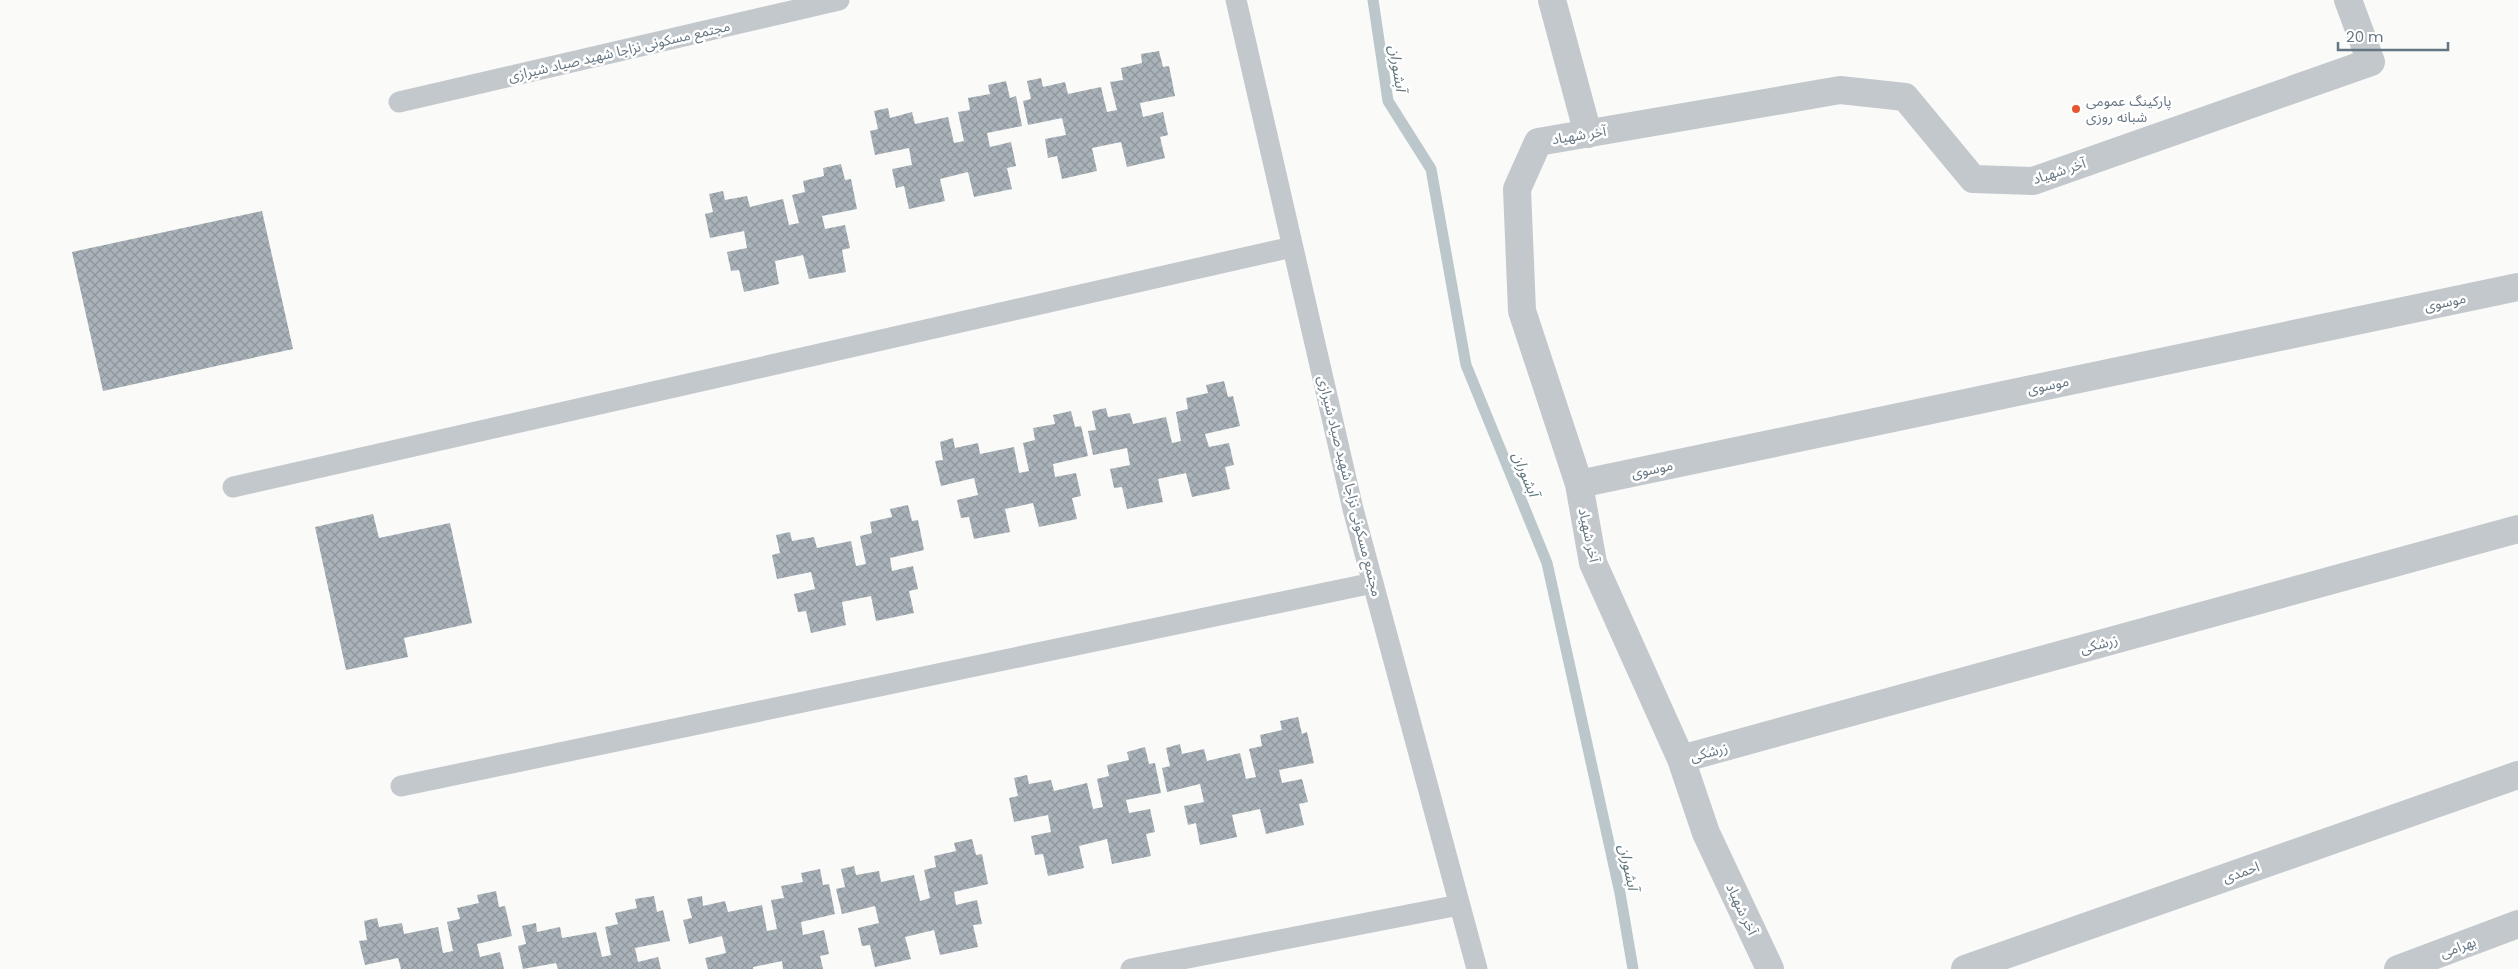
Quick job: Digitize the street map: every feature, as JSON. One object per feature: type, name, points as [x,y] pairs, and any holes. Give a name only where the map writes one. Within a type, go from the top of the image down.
[{"type":"street","points":[[1552,0],[1588,134]]},
{"type":"street","name":"آخر شهیاد","points":[[1770,969],[1706,833],[1681,759],[1593,563],[1578,484],[1522,311],[1517,189],[1538,142],[1840,90],[1905,97],[1973,180],[2033,181],[2371,62],[2348,0]]},
{"type":"street","name":"موسوی","points":[[1578,484],[2518,287]]},
{"type":"street","name":"زرشکی","points":[[1681,759],[2518,529]]},
{"type":"street","name":"احمدی","points":[[1965,969],[2518,775]]},
{"type":"street","name":"بهرامی","points":[[2398,969],[2518,924]]},
{"type":"lane","name":"مجتمع مسکونی نزاجا شهید صیاد شیرازی","points":[[399,102],[839,0]]},
{"type":"lane","name":"مجتمع مسکونی نزاجا شهید صیاد شیرازی","points":[[1236,0],[1353,509],[1477,969]]},
{"type":"lane","points":[[234,487],[1292,246]]},
{"type":"lane","points":[[401,786],[1373,583]]},
{"type":"lane","points":[[1131,969],[1459,905]]},
{"type":"building","points":[[1159,51],[1163,67],[1169,66],[1175,96],[1140,103],[1143,117],[1163,112],[1168,135],[1160,137],[1165,158],[1127,167],[1121,142],[1092,148],[1097,171],[1062,179],[1057,156],[1048,158],[1045,139],[1066,135],[1062,118],[1028,125],[1023,101],[1031,99],[1027,81],[1041,78],[1043,87],[1065,82],[1068,94],[1101,87],[1107,112],[1117,110],[1110,82],[1123,80],[1121,68],[1142,63],[1141,54]]},
{"type":"building","points":[[1006,81],[1010,98],[1016,96],[1022,126],[987,133],[990,147],[1011,142],[1016,166],[1007,168],[1012,189],[974,197],[968,172],[940,179],[945,201],[909,209],[904,186],[896,188],[892,169],[912,165],[909,148],[875,155],[870,131],[878,129],[874,111],[888,108],[890,118],[912,112],[915,124],[948,117],[954,143],[964,141],[958,112],[970,110],[968,98],[990,94],[988,85]]},
{"type":"building","points":[[841,164],[845,180],[851,179],[857,209],[822,216],[825,229],[845,225],[850,248],[842,250],[846,272],[809,279],[803,255],[775,261],[779,284],[744,292],[739,270],[731,271],[727,252],[747,248],[744,231],[710,238],[705,214],[713,212],[709,194],[723,191],[725,200],[747,196],[750,207],[783,199],[789,225],[799,223],[792,195],[805,192],[803,181],[824,176],[823,168]]},
{"type":"building","points":[[262,211],[293,349],[103,391],[72,252]]},
{"type":"building","points":[[1224,381],[1228,397],[1233,396],[1240,426],[1205,434],[1209,447],[1229,443],[1234,465],[1225,467],[1230,489],[1192,497],[1186,473],[1158,479],[1163,502],[1127,509],[1122,487],[1114,488],[1110,469],[1130,465],[1127,448],[1093,455],[1088,431],[1096,430],[1092,411],[1106,408],[1108,417],[1130,413],[1133,424],[1166,417],[1172,443],[1181,441],[1176,412],[1188,409],[1186,398],[1208,393],[1206,385]]},
{"type":"building","points":[[1071,411],[1075,427],[1081,426],[1088,456],[1053,464],[1055,477],[1076,473],[1081,496],[1072,498],[1077,519],[1039,527],[1033,503],[1005,509],[1010,532],[974,539],[969,517],[961,518],[957,500],[978,495],[974,478],[941,486],[935,461],[943,460],[940,442],[953,438],[955,448],[978,443],[980,454],[1014,447],[1019,473],[1029,471],[1023,443],[1035,440],[1033,428],[1055,424],[1053,415]]},
{"type":"building","points":[[908,505],[912,521],[918,520],[924,550],[890,558],[892,571],[913,566],[918,589],[909,591],[914,613],[876,621],[871,596],[842,602],[846,625],[811,633],[806,611],[798,612],[794,594],[815,589],[811,572],[777,579],[772,555],[780,553],[776,535],[790,532],[792,541],[814,537],[817,548],[851,541],[856,566],[866,564],[860,536],[872,533],[870,522],[892,517],[890,509]]},
{"type":"building","points":[[373,514],[379,538],[450,523],[472,623],[404,638],[408,657],[346,670],[315,527]]},
{"type":"building","points":[[1298,717],[1302,734],[1307,732],[1314,763],[1279,770],[1282,783],[1302,779],[1308,802],[1299,804],[1304,825],[1266,834],[1260,809],[1232,815],[1237,837],[1200,845],[1196,823],[1188,825],[1184,806],[1204,802],[1200,784],[1167,792],[1162,768],[1170,766],[1166,748],[1180,744],[1182,754],[1204,749],[1207,761],[1240,753],[1246,779],[1256,777],[1249,749],[1262,746],[1260,735],[1282,730],[1280,721]]},
{"type":"building","points":[[1145,747],[1149,764],[1155,763],[1161,793],[1126,800],[1129,813],[1150,809],[1155,832],[1146,834],[1151,856],[1112,864],[1107,839],[1079,846],[1084,868],[1048,876],[1043,854],[1035,855],[1031,836],[1051,832],[1048,815],[1014,822],[1009,798],[1018,796],[1014,778],[1027,775],[1029,784],[1051,780],[1054,791],[1087,783],[1093,809],[1103,807],[1097,779],[1109,776],[1107,765],[1129,760],[1127,752]]},
{"type":"building","points":[[972,839],[976,855],[982,854],[988,884],[954,892],[956,905],[977,900],[982,924],[973,925],[978,947],[940,955],[934,930],[905,937],[911,959],[875,967],[870,945],[862,946],[858,928],[879,923],[875,906],[842,914],[836,889],[845,887],[841,869],[854,866],[856,875],[879,871],[881,882],[914,875],[920,901],[930,898],[924,870],[936,867],[934,856],[956,851],[954,843]]},
{"type":"building","points":[[820,869],[823,885],[829,884],[835,914],[801,922],[803,935],[824,930],[829,954],[820,956],[823,969],[783,969],[782,961],[753,967],[753,969],[708,969],[705,958],[726,953],[722,936],[689,944],[683,920],[692,918],[687,899],[702,896],[703,906],[725,901],[728,912],[762,905],[767,931],[777,929],[771,900],[784,898],[781,886],[803,882],[801,873]]},
{"type":"building","points":[[496,891],[499,907],[505,906],[512,936],[477,944],[480,957],[500,952],[504,969],[401,969],[398,958],[365,965],[359,941],[367,940],[364,921],[377,918],[379,927],[402,923],[404,934],[438,927],[443,953],[453,951],[447,922],[460,919],[457,908],[479,903],[477,895]]},
{"type":"building","points":[[654,896],[657,912],[663,910],[670,941],[635,948],[638,962],[658,957],[661,969],[558,969],[556,963],[523,969],[518,946],[526,944],[522,926],[536,923],[537,932],[560,927],[562,938],[596,932],[602,957],[611,955],[605,927],[618,924],[615,913],[637,908],[635,899]]},
{"type":"waterway","name":"آبشوران","points":[[1373,0],[1388,101],[1431,169],[1466,365],[1547,563],[1620,893],[1633,969]]},
{"type":"place","name":"پارکینگ عمومی شبانه روزی","points":[[2076,109]]}]
